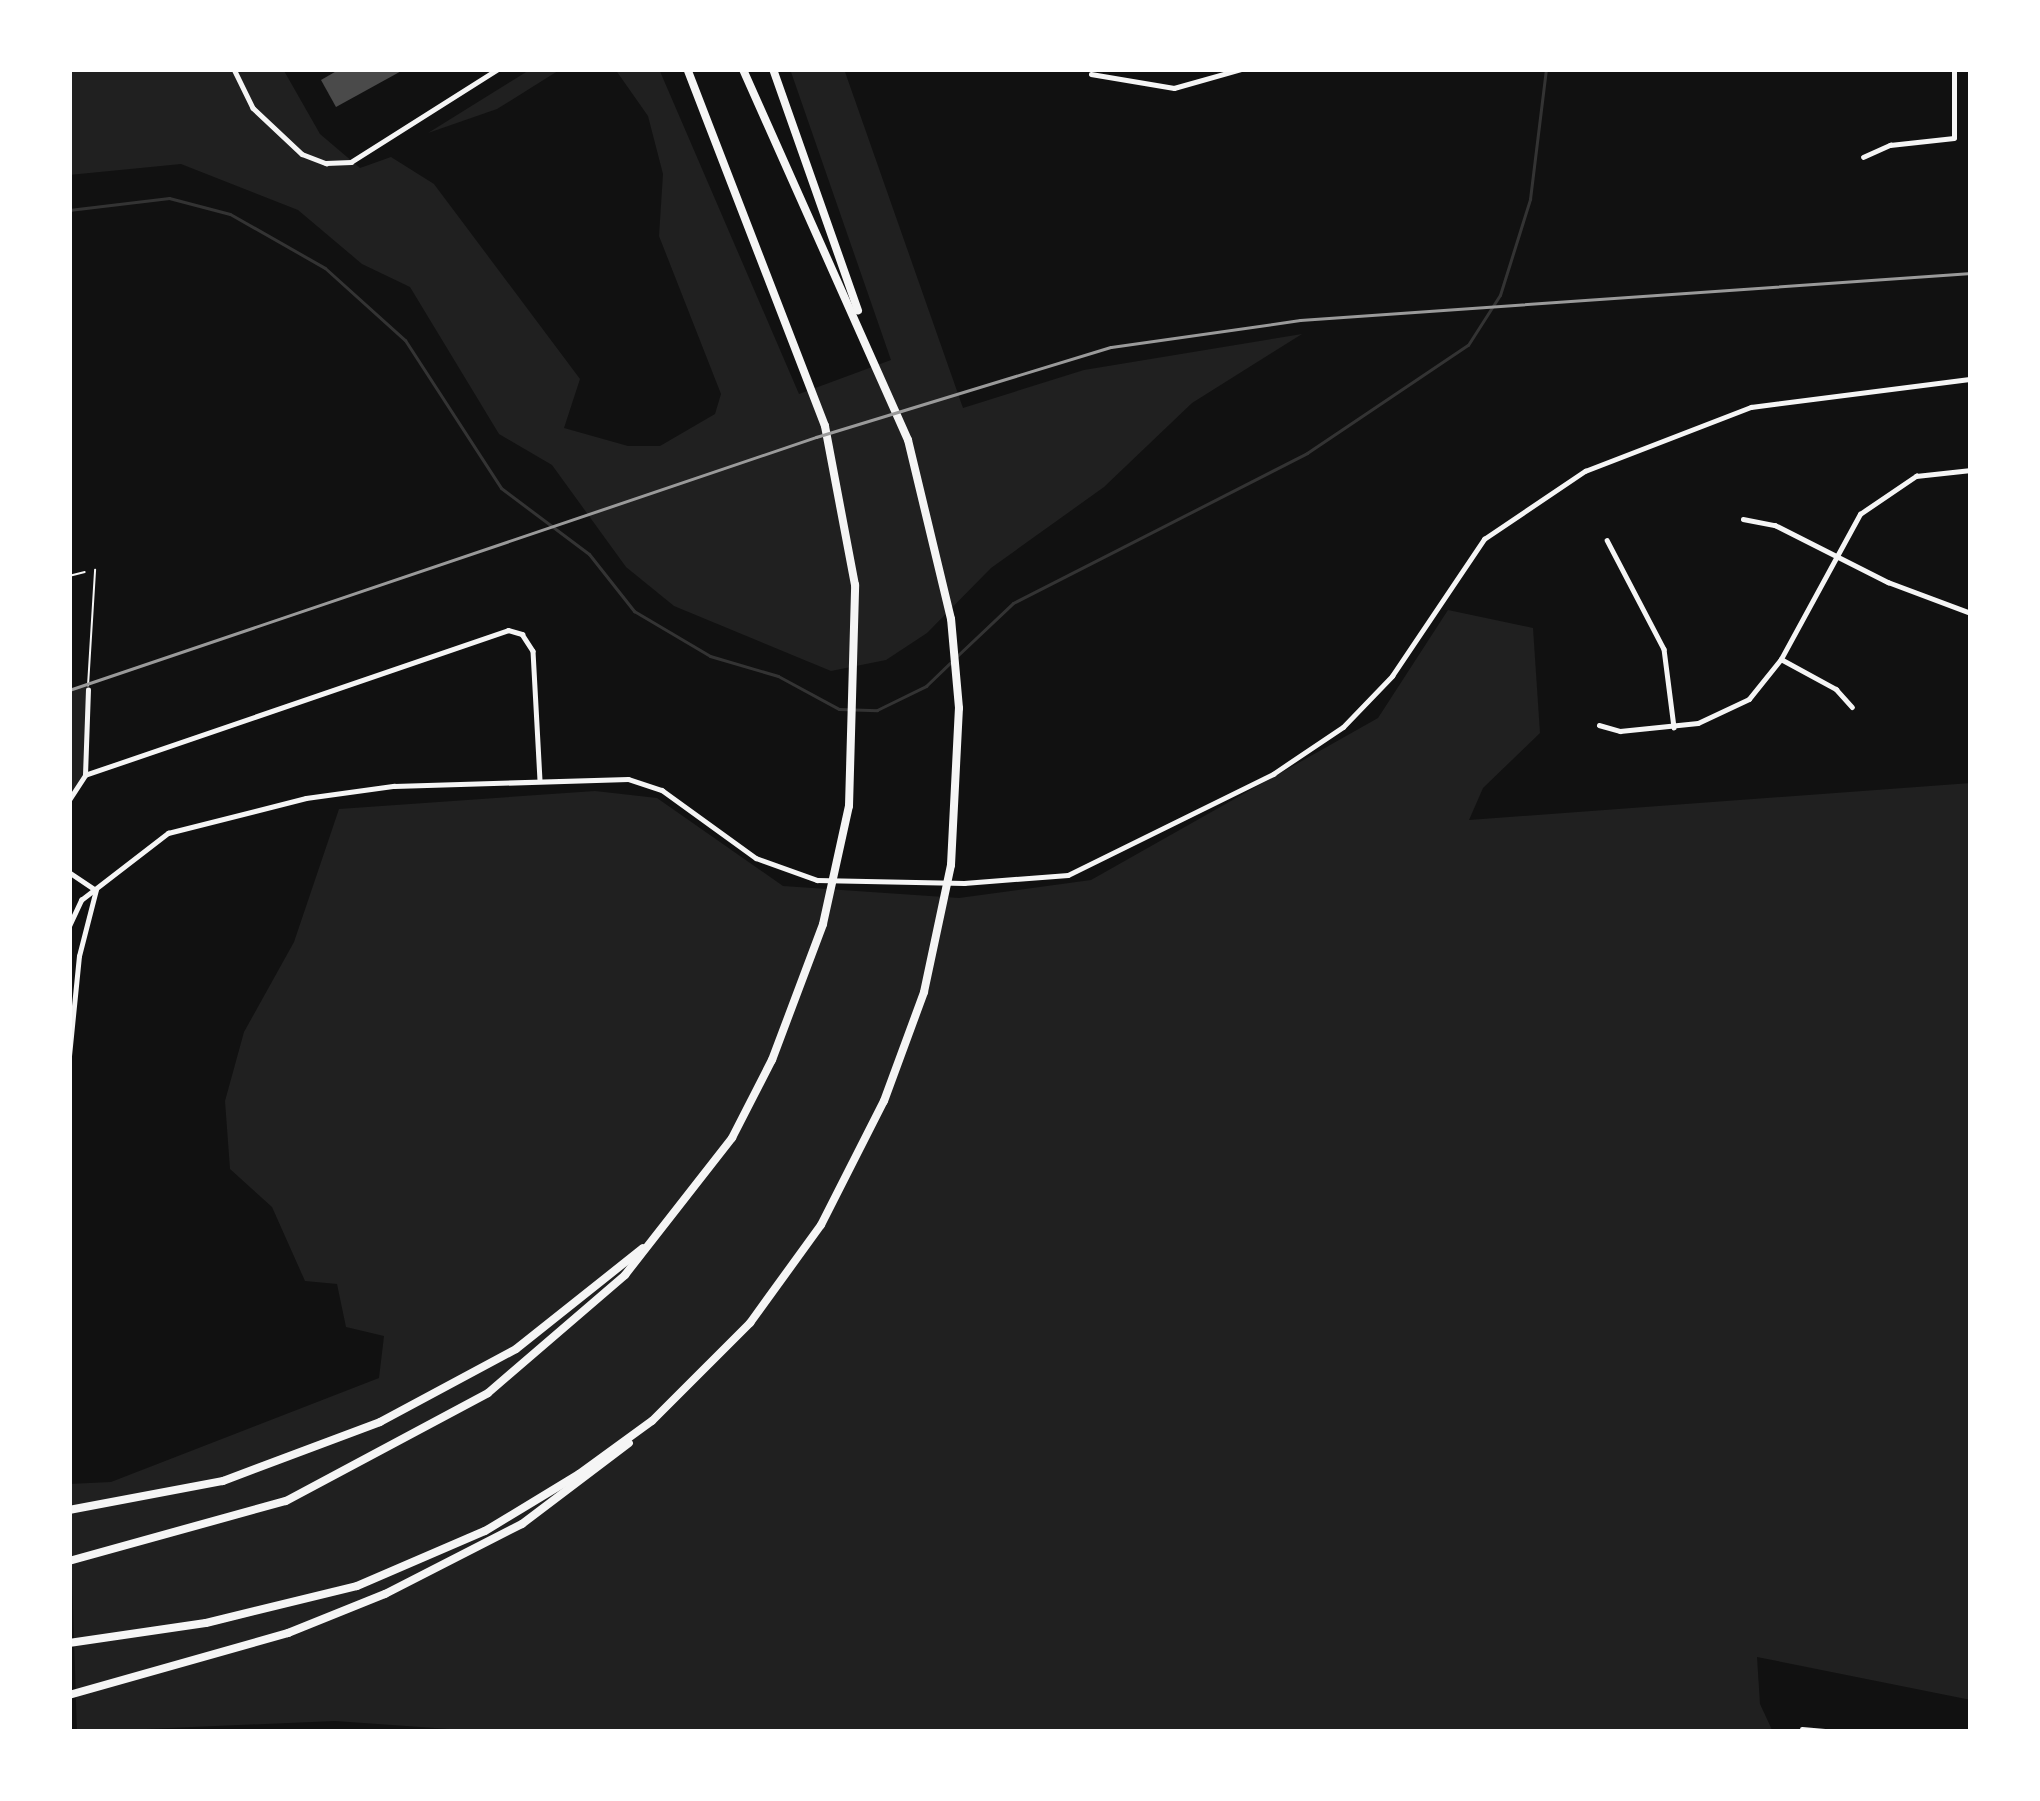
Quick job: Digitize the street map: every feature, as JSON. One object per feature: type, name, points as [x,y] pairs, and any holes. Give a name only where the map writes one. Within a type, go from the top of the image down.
[{"type":"highway","points":[[69,1561],[286,1501],[415,1439],[557,1342],[649,1244],[754,1100],[823,924],[854,761],[859,644],[850,542],[808,381],[684,69]]},
{"type":"highway","points":[[743,69],[874,358]]},
{"type":"highway","points":[[69,1695],[288,1633],[456,1562],[586,1479],[750,1323],[821,1225],[884,1102],[939,932],[957,803],[955,646],[929,508],[773,69]]},
{"type":"highway","points":[[69,1510],[241,1476],[380,1422],[516,1349],[649,1244]]},
{"type":"highway","points":[[69,1643],[206,1624],[357,1586],[485,1531],[652,1421]]},
{"type":"street","points":[[234,69],[253,108],[302,154],[334,164],[351,162],[498,69]]},
{"type":"street","points":[[1091,74],[1174,88],[1241,69]]},
{"type":"street","points":[[1863,158],[1890,145],[1954,138],[1954,69]]},
{"type":"street","points":[[69,926],[81,900],[135,852],[185,827],[347,790],[540,779],[646,784],[756,858],[817,880],[1068,875],[1273,774],[1343,727],[1384,686],[1484,539],[1585,471],[1751,407],[1971,379]]},
{"type":"street","points":[[1599,725],[1674,727],[1749,699],[1781,659],[1860,514],[1886,490],[1934,472],[1971,470]]},
{"type":"street","points":[[1743,519],[1775,525],[1971,613]]},
{"type":"street","points":[[1606,540],[1664,649],[1674,727]]},
{"type":"street","points":[[85,775],[500,633],[522,634],[533,651],[540,779]]},
{"type":"street","points":[[1781,659],[1836,689],[1852,707]]},
{"type":"street","points":[[69,800],[85,775],[88,690]]},
{"type":"street","points":[[69,872],[96,890]]},
{"type":"street","points":[[69,1056],[79,956],[96,890]]},
{"type":"street","points":[[1802,1729],[1839,1732]]},
{"type":"lane","points":[[88,690],[95,570]]},
{"type":"path","points":[[69,576],[95,570]]},
{"type":"shaded area","points":[[69,69],[283,69],[320,134],[360,168],[391,157],[434,184],[580,379],[564,428],[628,446],[660,446],[715,414],[721,394],[659,236],[663,174],[648,116],[615,69],[659,69],[799,394],[891,360],[790,69],[844,69],[963,408],[1084,370],[1302,334],[1192,403],[1104,487],[991,568],[927,633],[886,660],[831,671],[674,606],[626,567],[552,465],[499,434],[410,287],[362,264],[298,210],[181,164],[69,175]]},
{"type":"shaded area","points":[[531,69],[561,69],[497,109],[428,133]]},
{"type":"shaded area","points":[[1448,610],[1533,628],[1540,733],[1483,788],[1469,820],[1971,783],[1971,1700],[1757,1657],[1760,1704],[1773,1732],[492,1732],[335,1721],[77,1732],[69,1484],[111,1482],[379,1378],[384,1336],[346,1327],[337,1284],[305,1281],[272,1207],[230,1169],[225,1101],[244,1032],[294,942],[339,809],[595,791],[657,798],[783,886],[959,898],[1091,880],[1378,718]]},
{"type":"shaded area","points":[[88,683],[85,775],[69,800],[69,690]]},
{"type":"building","points":[[340,69],[405,69],[336,107],[321,80]]},
{"type":"waterway","points":[[957,656],[1013,603],[1307,453],[1468,345],[1500,295],[1530,199],[1546,69]]},
{"type":"waterway","points":[[69,210],[169,198],[230,214],[325,268],[405,340],[501,488],[589,554],[634,611],[710,656],[778,676],[839,709],[877,710],[926,686],[950,663]]},
{"type":"railway","points":[[69,690],[816,437],[1111,347],[1300,320],[1971,273]]}]
